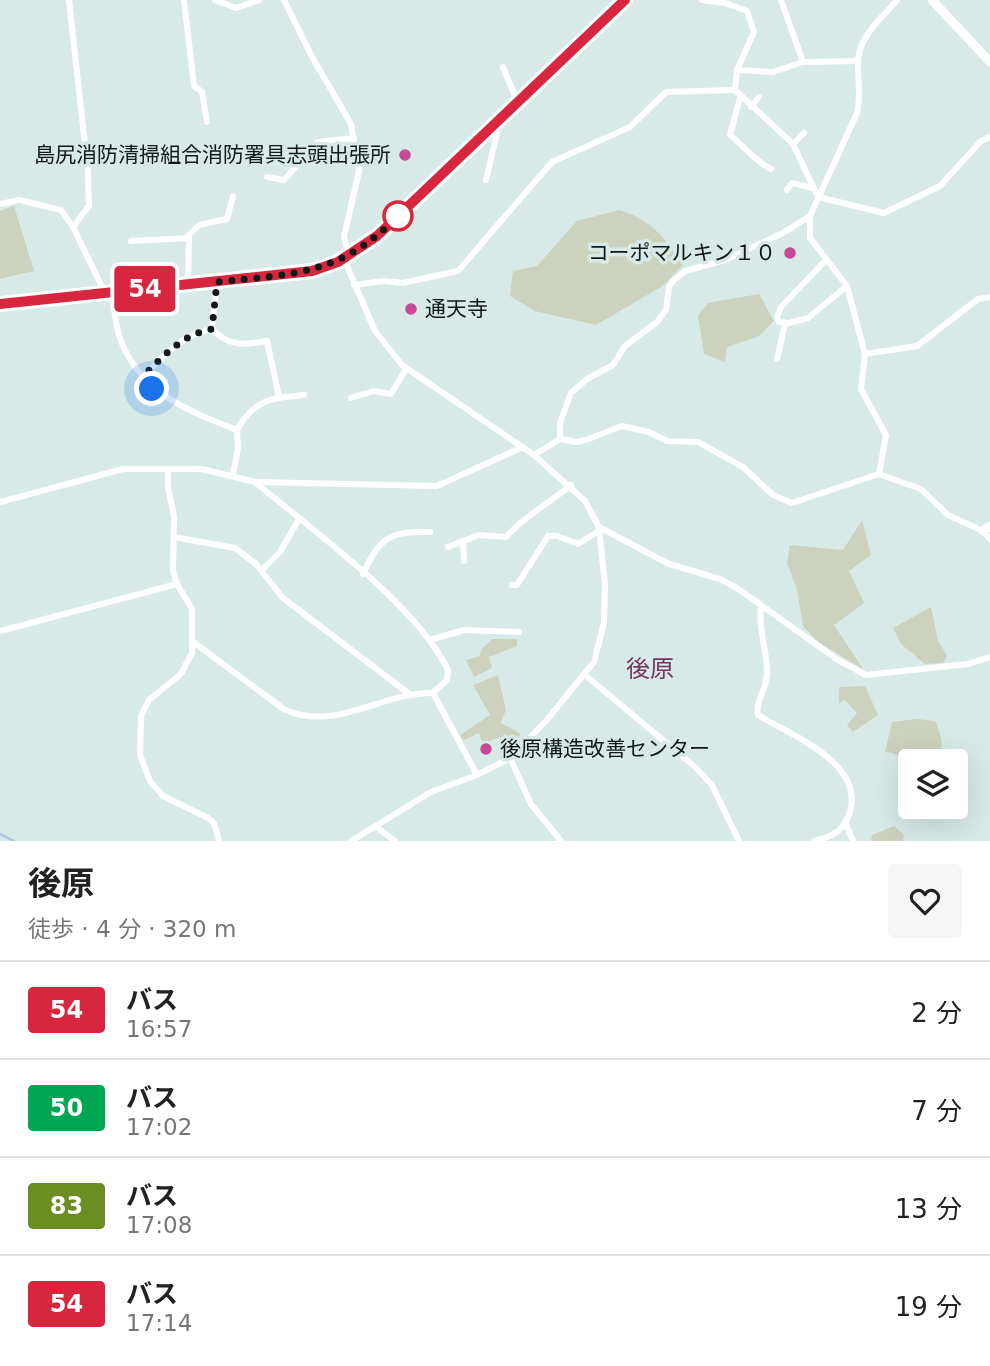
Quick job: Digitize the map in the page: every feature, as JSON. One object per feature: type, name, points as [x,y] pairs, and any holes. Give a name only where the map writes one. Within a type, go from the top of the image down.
[{"type":"main road","points":[[0,304],[312,271],[347,258],[377,236],[625,0]]},
{"type":"main road","points":[[932,0],[990,62]]},
{"type":"street","points":[[69,0],[88,172],[89,206],[74,226]]},
{"type":"street","points":[[184,0],[194,86],[202,92],[207,122]]},
{"type":"street","points":[[215,0],[236,8],[259,0]]},
{"type":"street","points":[[284,0],[311,55],[345,111],[354,138],[359,177],[345,237],[347,258],[354,285],[375,331],[407,369],[523,447],[571,485],[585,501],[599,529],[604,623],[598,654],[585,675],[510,758],[477,775],[431,792],[351,841]]},
{"type":"street","points":[[702,0],[725,3],[747,11],[754,32],[737,70],[735,90],[740,98],[793,144],[818,197],[884,213],[940,186],[981,141],[990,137]]},
{"type":"street","points":[[781,0],[803,62]]},
{"type":"street","points":[[878,474],[886,435],[860,389],[865,354],[847,286],[825,261],[810,238],[810,216],[857,113],[861,96],[857,61],[862,42],[897,0]]},
{"type":"street","points":[[737,70],[773,72],[803,62],[857,61]]},
{"type":"street","points":[[503,67],[518,103]]},
{"type":"street","points":[[354,285],[384,281],[403,283],[458,271],[552,162],[629,127],[666,92],[735,90]]},
{"type":"street","points":[[751,107],[759,97]]},
{"type":"street","points":[[740,98],[731,131],[733,137],[740,141],[753,160],[771,169]]},
{"type":"street","points":[[486,180],[497,133],[493,128]]},
{"type":"street","points":[[793,144],[804,133]]},
{"type":"street","points":[[726,144],[733,137]]},
{"type":"street","points":[[267,177],[285,180],[318,142],[354,138]]},
{"type":"street","points":[[787,190],[792,183],[813,188]]},
{"type":"street","points":[[188,284],[189,238],[199,225],[228,219],[233,196]]},
{"type":"street","points":[[0,204],[19,200],[61,210],[74,226],[108,293],[118,334],[142,377],[161,394],[206,418],[237,430]]},
{"type":"street","points":[[560,439],[560,423],[571,393],[587,379],[613,365],[625,346],[657,321],[666,310],[668,287],[673,281],[685,271],[716,264],[783,233],[810,216]]},
{"type":"street","points":[[131,241],[189,238]]},
{"type":"street","points":[[825,261],[781,307],[777,317],[779,322],[788,323],[808,318],[847,286]]},
{"type":"street","points":[[212,329],[217,282]]},
{"type":"street","points":[[865,354],[917,346],[978,299],[990,297]]},
{"type":"street","points":[[777,359],[782,329],[788,323]]},
{"type":"street","points":[[142,377],[188,336],[212,329]]},
{"type":"street","points":[[212,329],[222,338],[236,344],[267,341],[279,397]]},
{"type":"street","points":[[351,398],[373,391],[391,394],[407,369]]},
{"type":"street","points":[[233,475],[238,447],[237,430],[253,407],[279,397],[304,395]]},
{"type":"street","points":[[534,455],[560,439],[576,442],[586,440],[622,426],[649,432],[667,441],[698,442],[743,467],[772,495],[792,503],[878,474],[921,489],[948,515],[987,529],[990,539]]},
{"type":"street","points":[[0,502],[123,469],[202,470],[255,482],[437,486],[523,447]]},
{"type":"street","points":[[168,470],[174,537],[173,571],[177,584],[192,609],[192,653],[181,674],[149,699],[141,716],[140,755],[150,781],[163,796],[208,818],[214,823],[219,841]]},
{"type":"street","points":[[192,641],[285,710],[297,715],[343,716],[408,693],[433,693],[447,680],[448,670],[430,640],[363,574],[255,482]]},
{"type":"street","points":[[448,547],[485,534],[506,537],[521,522],[536,514],[571,485]]},
{"type":"street","points":[[262,570],[280,552],[299,519]]},
{"type":"street","points":[[512,585],[517,585],[524,577],[548,536],[557,536],[578,544],[599,529]]},
{"type":"street","points":[[599,529],[669,565],[720,579],[838,660],[866,675],[968,664],[990,657]]},
{"type":"street","points":[[363,574],[374,549],[388,538],[405,532],[430,532]]},
{"type":"street","points":[[174,537],[235,548],[262,570],[283,598],[408,693]]},
{"type":"street","points":[[463,542],[464,561]]},
{"type":"street","points":[[0,631],[177,584]]},
{"type":"street","points":[[761,606],[758,624],[768,672],[758,704],[758,715],[796,734],[847,777],[852,801],[846,824],[853,841]]},
{"type":"street","points":[[430,640],[464,630],[519,632]]},
{"type":"street","points":[[585,675],[712,785],[739,841]]},
{"type":"street","points":[[433,693],[477,775]]},
{"type":"street","points":[[510,758],[531,804],[561,841]]},
{"type":"street","points":[[814,841],[827,838],[846,824]]},
{"type":"street","points":[[375,826],[395,841]]},
{"type":"green space","points":[[14,206],[34,271],[0,279],[0,211]]},
{"type":"green space","points":[[619,210],[649,224],[670,246],[683,265],[661,287],[596,325],[535,311],[510,296],[513,271],[537,266],[577,221]]},
{"type":"green space","points":[[759,294],[774,321],[759,336],[727,347],[725,362],[704,354],[698,316],[708,303]]},
{"type":"green space","points":[[862,520],[871,555],[849,571],[864,603],[834,625],[863,669],[818,642],[803,626],[797,589],[787,563],[790,545],[843,550]]},
{"type":"green space","points":[[931,607],[938,641],[947,656],[943,663],[925,664],[901,644],[893,628]]},
{"type":"green space","points":[[492,639],[517,639],[517,646],[489,657],[492,668],[474,677],[466,660],[480,656],[481,650]]},
{"type":"green space","points":[[498,675],[506,710],[501,723],[521,734],[506,751],[500,737],[483,744],[479,733],[464,740],[460,735],[490,715],[473,685]]},
{"type":"green space","points":[[865,686],[878,715],[853,732],[847,725],[857,713],[845,700],[839,703],[839,687]]},
{"type":"green space","points":[[917,719],[935,721],[941,736],[941,749],[898,749],[898,757],[885,752],[892,722]]},
{"type":"green space","points":[[894,826],[904,835],[903,841],[871,841],[872,835]]},
{"type":"waterway","points":[[0,834],[14,841]]},
{"type":"bus line","name":"54","points":[[0,304],[316,270],[344,259],[377,236],[424,193],[625,0]]},
{"type":"place","name":"島尻消防清掃組合消防署具志頭出張所","points":[[405,155]]},
{"type":"place","name":"コーポマルキン１０","points":[[790,253]]},
{"type":"place","name":"通天寺","points":[[411,309]]},
{"type":"place","name":"後原構造改善センター","points":[[486,749]]},
{"type":"district","name":"後原","points":[[650,669]]},
{"type":"route","points":[[152,389],[142,377],[188,336],[212,329],[217,282],[312,271],[324,267],[357,251],[398,216]]}]
